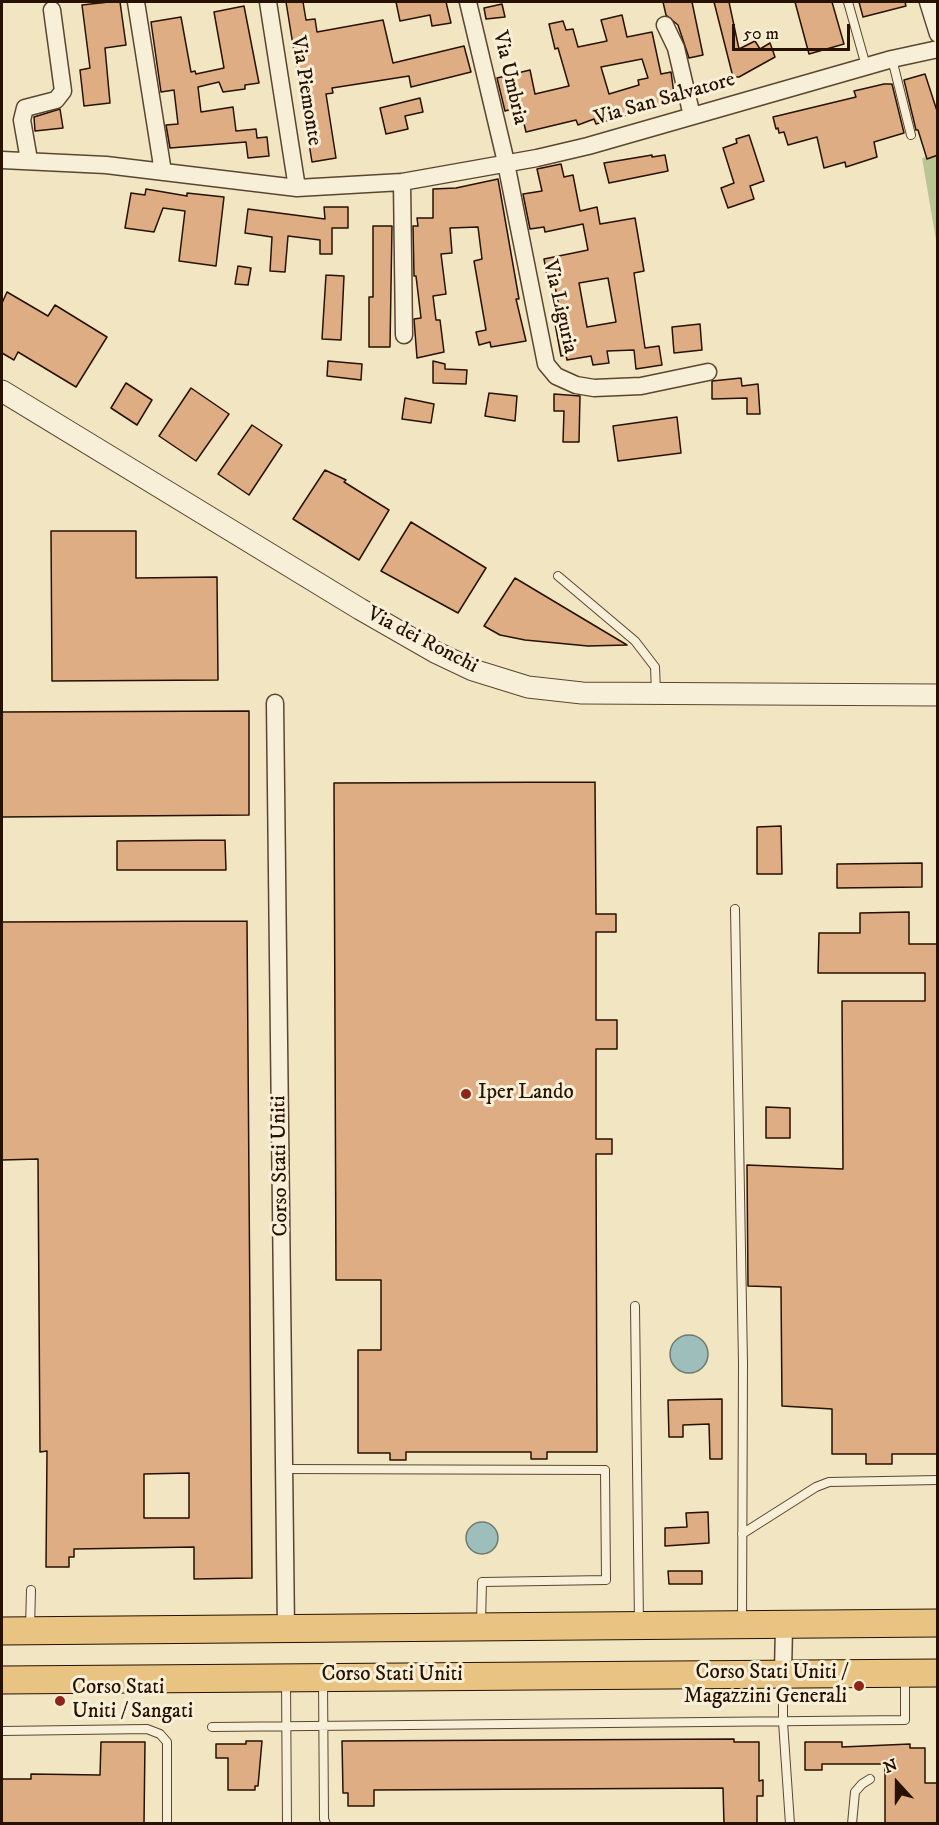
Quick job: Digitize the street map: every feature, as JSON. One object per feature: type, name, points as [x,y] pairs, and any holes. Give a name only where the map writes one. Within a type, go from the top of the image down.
[{"type":"main road","points":[[2,1631],[938,1623]]},
{"type":"main road","name":"Corso Stati Uniti","points":[[2,1680],[938,1673]]},
{"type":"street","points":[[136,2],[163,172]]},
{"type":"street","name":"Via Piemonte","points":[[268,2],[297,188]]},
{"type":"street","name":"Via Umbria","points":[[468,2],[506,164]]},
{"type":"street","points":[[928,2],[938,34]]},
{"type":"street","points":[[29,160],[22,120],[26,108],[56,100],[63,91],[52,10]]},
{"type":"street","points":[[673,25],[692,116]]},
{"type":"street","name":"Via San Salvatore","points":[[2,160],[106,165],[297,188],[402,182],[506,164],[588,146],[866,66],[938,50]]},
{"type":"street","name":"Via Liguria","points":[[506,164],[546,364],[556,376],[576,385],[594,388],[641,386],[708,372]]},
{"type":"street","points":[[402,182],[404,335]]},
{"type":"street","name":"Via dei Ronchi","points":[[2,391],[360,609],[464,666],[528,687],[582,693],[938,695]]},
{"type":"street","name":"Corso Stati Uniti","points":[[275,703],[286,1630]]},
{"type":"street","points":[[783,1673],[784,1626]]},
{"type":"lane","points":[[848,2],[866,66]]},
{"type":"lane","points":[[892,59],[911,135]]},
{"type":"lane","points":[[558,576],[635,641],[655,667],[656,692]]},
{"type":"lane","points":[[735,909],[743,1364],[742,1626]]},
{"type":"lane","points":[[635,1306],[639,1626]]},
{"type":"lane","points":[[284,1469],[605,1470],[606,1581],[482,1582],[481,1628]]},
{"type":"lane","points":[[742,1534],[816,1487],[829,1482],[938,1480]]},
{"type":"lane","points":[[30,1631],[31,1590]]},
{"type":"lane","points":[[783,1673],[783,1722],[790,1824]]},
{"type":"lane","points":[[212,1727],[323,1724],[905,1720],[905,1674]]},
{"type":"lane","points":[[286,1677],[287,1824]]},
{"type":"lane","points":[[323,1677],[324,1819],[326,1824]]},
{"type":"lane","points":[[2,1731],[147,1729],[160,1734],[166,1742],[167,1824]]},
{"type":"lane","points":[[852,1824],[855,1792],[870,1779]]},
{"type":"green space","points":[[937,155],[937,246],[922,158]]},
{"type":"water","points":[[689,1335],[703,1340],[708,1354],[703,1368],[689,1373],[675,1368],[670,1354],[675,1340]]},
{"type":"water","points":[[482,1522],[493,1527],[498,1538],[493,1549],[482,1554],[471,1549],[466,1538],[471,1527]]},
{"type":"building","points":[[120,2],[126,45],[105,48],[110,103],[84,106],[80,70],[90,68],[82,5]]},
{"type":"building","points":[[286,2],[303,2],[306,20],[315,19],[317,32],[383,20],[393,63],[464,46],[471,72],[411,87],[409,76],[332,88],[333,93],[326,94],[336,158],[312,162]]},
{"type":"building","points":[[396,2],[446,2],[451,23],[432,26],[430,15],[400,21]]},
{"type":"building","points":[[663,2],[692,2],[703,55],[689,58],[678,25],[666,15]]},
{"type":"building","points":[[714,2],[729,2],[739,49],[755,41],[760,49],[770,43],[775,57],[739,77],[733,77]]},
{"type":"building","points":[[795,2],[832,2],[844,44],[809,54]]},
{"type":"building","points":[[859,2],[905,2],[906,6],[863,17]]},
{"type":"building","points":[[502,4],[505,17],[486,19],[484,8]]},
{"type":"building","points":[[244,6],[259,83],[245,85],[245,89],[223,92],[219,82],[198,87],[201,112],[233,107],[236,131],[256,129],[257,138],[267,137],[269,156],[248,158],[246,142],[170,148],[166,125],[178,124],[174,90],[161,92],[151,22],[181,17],[191,72],[195,71],[196,74],[224,68],[214,12]]},
{"type":"building","points":[[622,15],[627,37],[652,32],[661,74],[671,72],[675,101],[596,124],[594,119],[578,125],[576,120],[526,132],[520,107],[505,111],[497,78],[530,70],[535,94],[569,86],[558,48],[555,49],[549,24],[563,21],[566,30],[573,29],[578,47],[607,41],[601,20]],"holes":[[[642,59],[648,78],[638,80],[639,85],[609,94],[601,67]]]},
{"type":"building","points":[[925,74],[938,114],[938,155],[927,159],[918,130],[916,130],[904,80]]},
{"type":"building","points":[[892,84],[904,133],[874,142],[877,157],[846,167],[845,162],[824,168],[817,137],[788,145],[784,132],[779,133],[778,128],[776,129],[773,117],[856,97],[854,91]]},
{"type":"building","points":[[420,98],[423,112],[405,116],[408,129],[386,134],[380,108]]},
{"type":"building","points":[[60,109],[63,128],[35,131],[34,117]]},
{"type":"building","points":[[749,135],[764,181],[750,186],[754,199],[728,208],[721,188],[734,183],[723,148],[737,143],[736,139]]},
{"type":"building","points":[[652,155],[652,157],[665,155],[668,171],[609,183],[604,163]]},
{"type":"building","points":[[561,164],[564,177],[573,175],[580,211],[597,207],[600,224],[635,218],[644,271],[634,273],[645,348],[659,346],[662,365],[636,369],[634,350],[607,351],[609,363],[593,365],[591,356],[567,360],[566,355],[561,356],[554,318],[554,313],[560,312],[555,286],[549,287],[544,259],[588,250],[583,224],[545,232],[544,227],[530,229],[523,194],[542,191],[537,169]],"holes":[[[608,278],[616,322],[587,327],[579,283]]]},
{"type":"building","points":[[498,179],[519,299],[516,299],[526,341],[491,347],[490,342],[479,345],[476,332],[486,330],[474,261],[482,259],[478,227],[450,228],[452,253],[441,254],[446,294],[433,296],[436,320],[440,320],[444,352],[417,358],[414,319],[421,318],[416,276],[414,276],[413,226],[418,226],[417,218],[433,218],[433,189],[456,188]]},
{"type":"building","points":[[146,189],[187,196],[187,193],[224,197],[216,266],[179,261],[185,211],[163,208],[154,232],[125,228],[131,193],[145,195]]},
{"type":"building","points":[[324,207],[348,207],[348,228],[332,228],[332,254],[320,254],[320,240],[288,236],[285,272],[270,271],[272,237],[245,233],[248,209],[325,219]]},
{"type":"building","points":[[373,226],[392,226],[390,347],[369,347],[369,297],[373,297]]},
{"type":"building","points":[[238,266],[251,268],[248,285],[235,284]]},
{"type":"building","points":[[326,275],[344,276],[341,340],[322,339]]},
{"type":"building","points":[[7,292],[48,316],[55,305],[107,337],[76,387],[18,352],[14,360],[2,353],[2,303]]},
{"type":"building","points":[[700,324],[702,350],[674,353],[672,327]]},
{"type":"building","points":[[328,361],[362,364],[361,380],[327,376]]},
{"type":"building","points":[[433,361],[445,364],[445,369],[467,370],[466,384],[433,383]]},
{"type":"building","points":[[741,378],[742,386],[758,384],[760,414],[747,414],[747,398],[712,399],[712,381]]},
{"type":"building","points":[[126,383],[152,400],[137,425],[111,408]]},
{"type":"building","points":[[191,388],[229,414],[196,461],[159,436]]},
{"type":"building","points":[[489,393],[517,396],[515,421],[485,416]]},
{"type":"building","points":[[554,394],[580,396],[579,442],[563,442],[564,411],[554,411]]},
{"type":"building","points":[[405,398],[434,404],[431,423],[402,419]]},
{"type":"building","points":[[677,417],[681,453],[618,461],[613,426]]},
{"type":"building","points":[[252,425],[282,445],[249,495],[218,474]]},
{"type":"building","points":[[325,470],[346,480],[344,482],[389,510],[359,560],[293,519]]},
{"type":"building","points":[[411,522],[486,568],[458,613],[381,571]]},
{"type":"building","points":[[51,531],[136,531],[136,578],[217,577],[218,680],[52,681]]},
{"type":"building","points":[[515,578],[627,645],[588,646],[525,640],[500,635],[484,626]]},
{"type":"building","points":[[249,711],[249,815],[2,817],[2,712]]},
{"type":"building","name":"Iper Lando","points":[[595,782],[596,914],[616,914],[616,932],[596,932],[596,1020],[617,1020],[617,1049],[596,1049],[596,1139],[612,1139],[612,1154],[596,1154],[597,1452],[547,1452],[547,1459],[531,1459],[531,1452],[406,1452],[406,1460],[390,1460],[390,1453],[358,1453],[358,1350],[381,1350],[381,1280],[336,1280],[334,783]]},
{"type":"building","points":[[781,826],[782,874],[757,874],[757,827]]},
{"type":"building","points":[[225,840],[226,870],[117,870],[117,841]]},
{"type":"building","points":[[922,863],[922,887],[837,888],[837,864]]},
{"type":"building","points":[[909,912],[909,944],[937,944],[938,1454],[892,1454],[892,1464],[866,1464],[866,1454],[832,1454],[832,1409],[782,1406],[781,1287],[748,1286],[747,1165],[843,1169],[842,1001],[925,1001],[925,973],[818,973],[819,933],[860,933],[860,913]]},
{"type":"building","points":[[247,921],[252,1578],[194,1579],[194,1547],[74,1549],[74,1557],[69,1557],[69,1567],[46,1567],[47,1451],[40,1452],[38,1159],[2,1160],[2,922]],"holes":[[[189,1473],[189,1518],[144,1518],[144,1474]]]},
{"type":"building","points":[[766,1107],[790,1108],[790,1138],[766,1138]]},
{"type":"building","points":[[722,1399],[722,1459],[710,1459],[709,1424],[683,1425],[683,1437],[669,1437],[668,1400]]},
{"type":"building","points":[[708,1512],[709,1543],[665,1546],[665,1528],[687,1527],[686,1513]]},
{"type":"building","points":[[668,1571],[702,1571],[702,1584],[669,1584]]},
{"type":"building","points":[[734,1739],[734,1742],[759,1742],[759,1781],[763,1780],[763,1796],[757,1796],[757,1824],[724,1824],[723,1788],[374,1790],[374,1806],[348,1806],[348,1793],[343,1793],[342,1741]]},
{"type":"building","points":[[246,1741],[262,1741],[258,1786],[255,1786],[255,1790],[228,1790],[228,1758],[216,1758],[216,1744],[246,1744]]},
{"type":"building","points":[[101,1742],[145,1742],[144,1824],[2,1824],[2,1779],[31,1779],[31,1774],[100,1775]]},
{"type":"building","points":[[805,1742],[842,1742],[842,1747],[910,1744],[910,1748],[925,1748],[925,1783],[938,1783],[938,1824],[885,1824],[885,1764],[822,1764],[822,1770],[805,1770]]},
{"type":"place","name":"Iper Lando","points":[[466,1094]]},
{"type":"place","name":"Corso Stati Uniti / Magazzini Generali","points":[[859,1686]]},
{"type":"place","name":"Corso Stati Uniti / Sangati","points":[[60,1701]]}]
